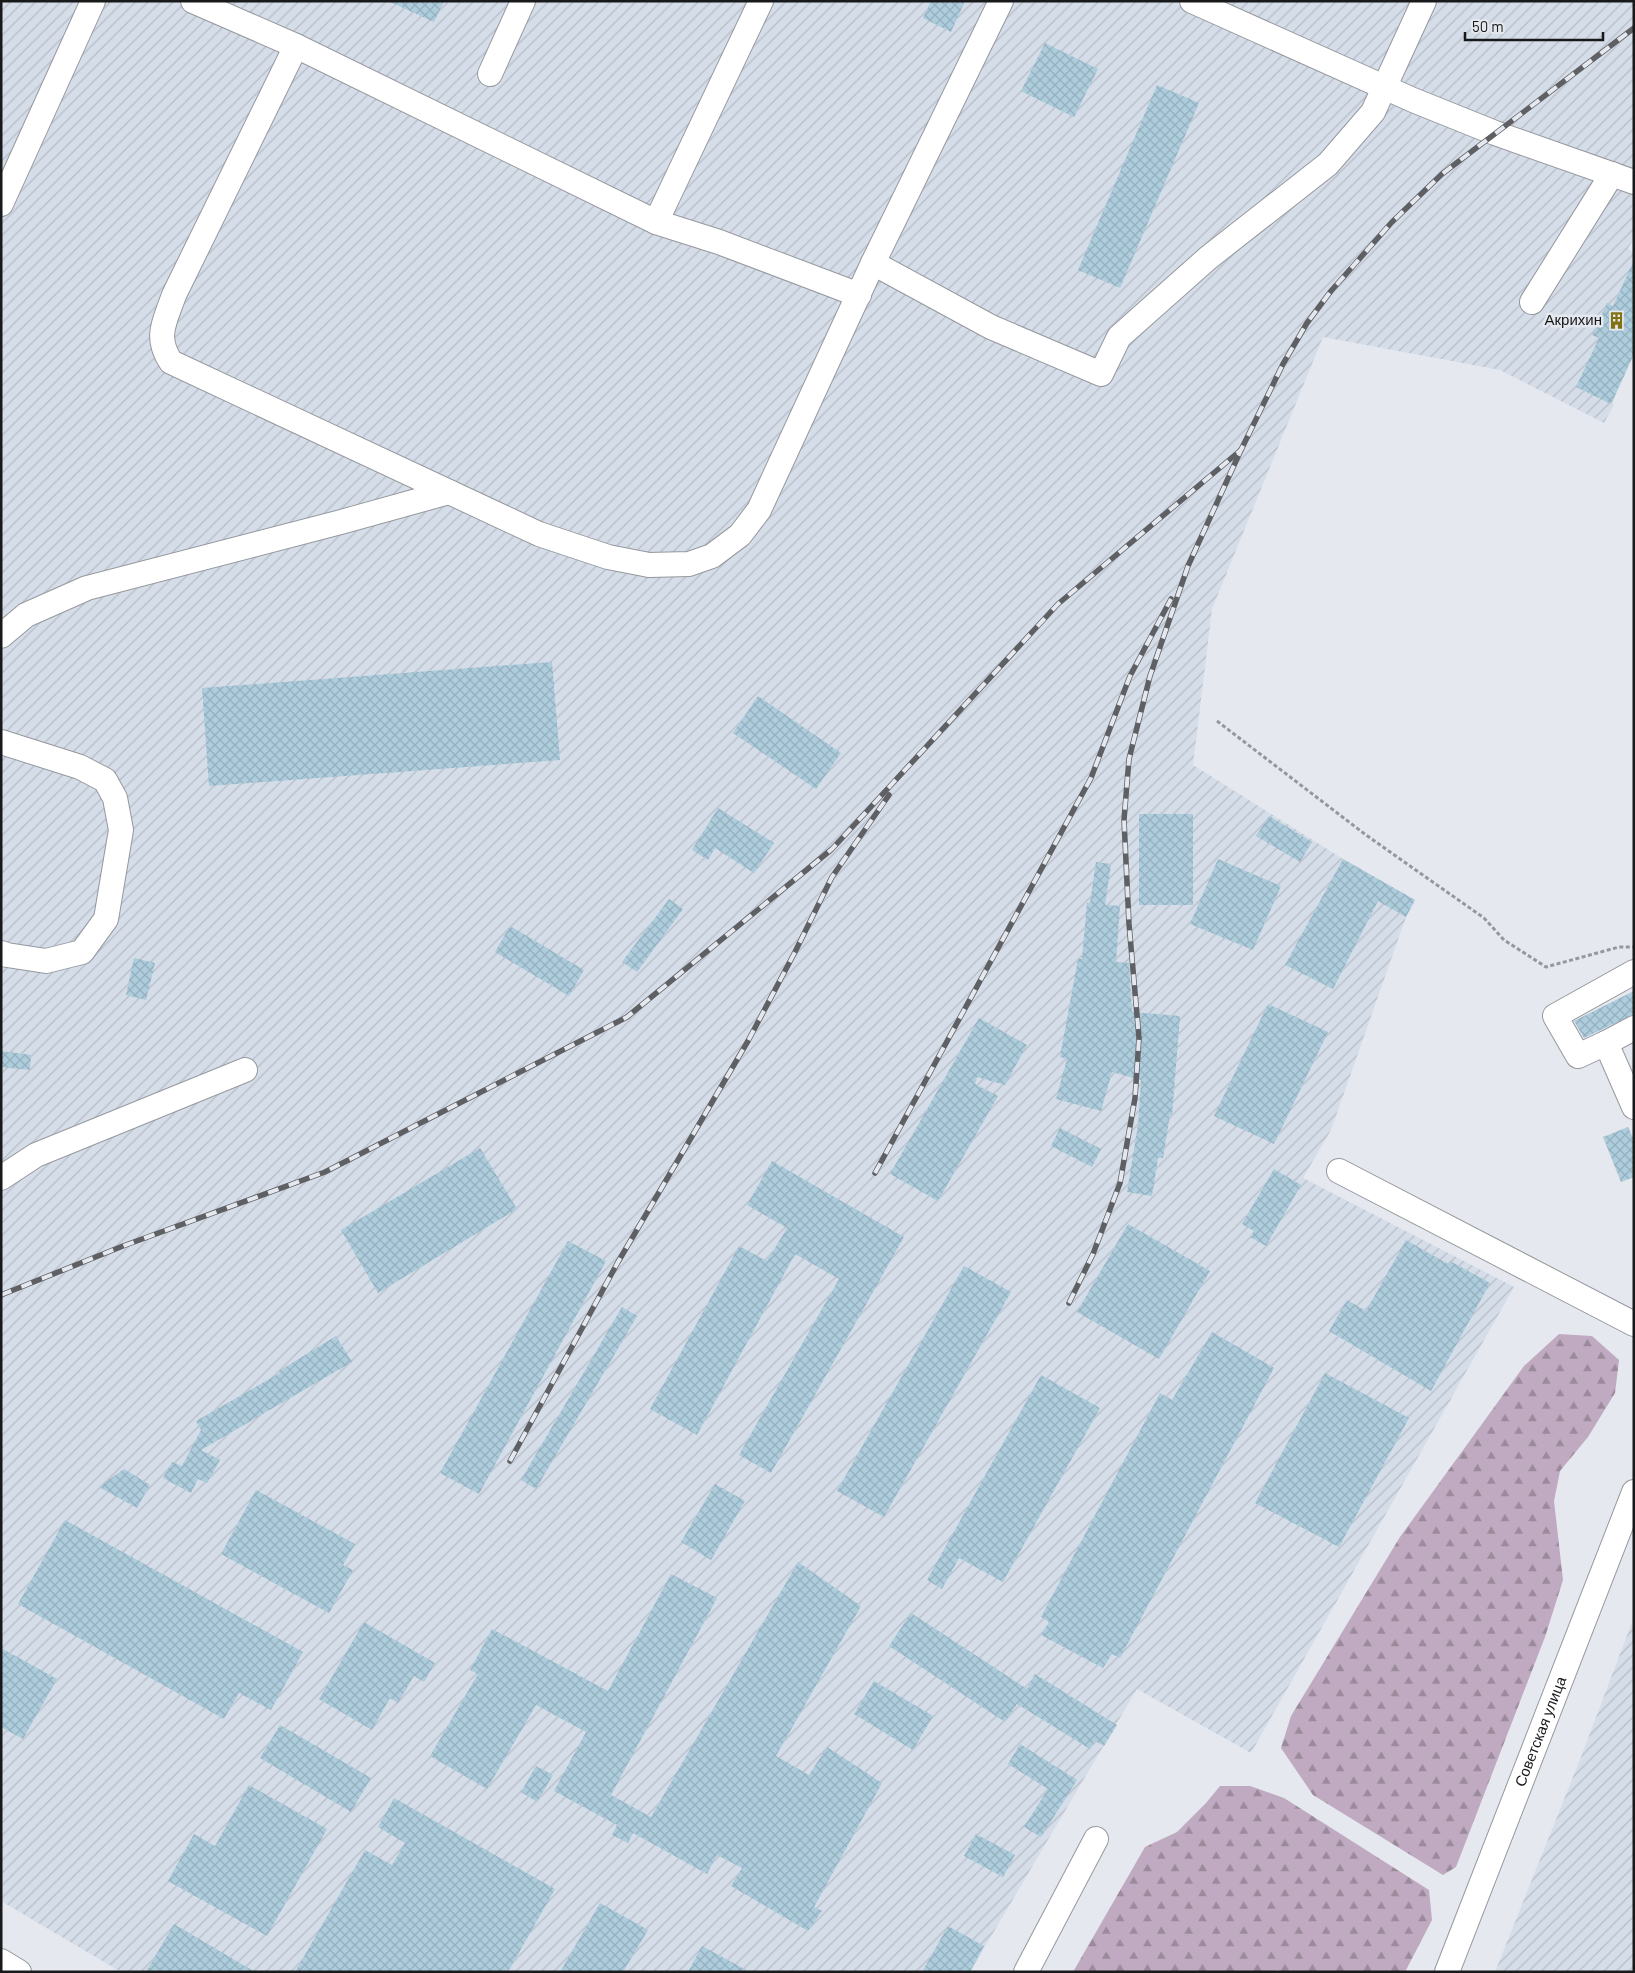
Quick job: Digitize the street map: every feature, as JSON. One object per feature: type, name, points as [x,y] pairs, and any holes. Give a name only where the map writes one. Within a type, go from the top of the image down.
[{"type":"street","points":[[1,204],[93,1]]},
{"type":"street","points":[[193,1],[296,46],[656,222],[719,242],[859,295]]},
{"type":"street","points":[[490,74],[523,1]]},
{"type":"street","points":[[656,222],[761,1]]},
{"type":"street","points":[[296,46],[174,296],[161,332],[163,350],[171,362],[539,534],[608,556],[649,565],[689,564],[712,556],[740,535],[759,510],[873,263],[1001,1]]},
{"type":"street","points":[[873,263],[991,327],[1101,374],[1119,336],[1208,258],[1328,164],[1361,128],[1373,112],[1424,1]]},
{"type":"street","points":[[1203,3],[1384,88],[1495,133],[1634,182]]},
{"type":"street","points":[[1532,302],[1612,174]]},
{"type":"street","points":[[1,636],[26,615],[88,588],[449,492]]},
{"type":"street","points":[[1,742],[80,768],[105,780],[116,798],[120,830],[106,919],[82,952],[46,961],[1,953]]},
{"type":"street","points":[[1634,972],[1555,1016],[1578,1056],[1634,1028]]},
{"type":"street","points":[[1606,1043],[1634,1107]]},
{"type":"street","points":[[1,1178],[36,1155],[245,1070]]},
{"type":"street","points":[[1338,1171],[1634,1324]]},
{"type":"street","name":"Советская улица","points":[[1447,1972],[1634,1492]]},
{"type":"street","points":[[1026,1972],[1096,1839]]},
{"type":"street","points":[[1,1961],[19,1972]]},
{"type":"path","points":[[1217,721],[1366,835],[1484,918],[1504,940],[1546,967],[1619,947],[1634,947]]},
{"type":"shaded area","points":[[1,1],[1634,1],[1634,239],[1628,248],[1634,254],[1634,354],[1612,403],[1614,405],[1604,423],[1500,370],[1323,337],[1212,609],[1193,765],[1343,859],[1415,900],[1406,917],[1331,1130],[1303,1178],[1514,1287],[1251,1753],[1137,1689],[970,1972],[121,1972],[1,1901]]},
{"type":"shaded area","points":[[1634,1617],[1634,1972],[1495,1972],[1581,1757]]},
{"type":"green space","points":[[1559,1334],[1592,1336],[1619,1360],[1615,1393],[1588,1437],[1560,1471],[1554,1501],[1563,1580],[1545,1637],[1456,1867],[1443,1875],[1313,1795],[1281,1748],[1291,1716],[1400,1537],[1524,1366]]},
{"type":"green space","points":[[1220,1786],[1250,1786],[1284,1798],[1429,1890],[1432,1920],[1405,1972],[1281,1972],[1277,1970],[1275,1972],[1073,1972],[1145,1847],[1177,1832]]},
{"type":"building","points":[[388,1],[444,1],[434,22]]},
{"type":"building","points":[[931,1],[965,1],[951,32],[923,18]]},
{"type":"building","points":[[1045,43],[1098,69],[1074,117],[1021,91]]},
{"type":"building","points":[[1157,85],[1199,103],[1120,288],[1078,270]]},
{"type":"building","name":"Акрихин","points":[[1634,260],[1634,354],[1611,404],[1576,387],[1599,338],[1592,335],[1607,303],[1613,306]]},
{"type":"building","points":[[552,662],[560,760],[209,786],[202,688]]},
{"type":"building","points":[[758,696],[841,753],[816,789],[733,733]]},
{"type":"building","points":[[718,808],[774,843],[754,873],[715,848],[708,860],[692,850]]},
{"type":"building","points":[[1139,814],[1193,814],[1193,905],[1139,905]]},
{"type":"building","points":[[1269,816],[1312,842],[1300,862],[1256,836]]},
{"type":"building","points":[[1218,859],[1281,886],[1253,950],[1190,924]]},
{"type":"building","points":[[1343,859],[1415,900],[1406,917],[1378,901],[1333,989],[1285,965]]},
{"type":"building","points":[[1096,862],[1111,864],[1105,905],[1120,906],[1116,962],[1129,963],[1132,1012],[1180,1016],[1172,1115],[1170,1115],[1163,1158],[1158,1158],[1152,1196],[1127,1192],[1138,1125],[1141,1080],[1112,1072],[1101,1111],[1056,1099],[1067,1059],[1060,1057],[1078,959],[1082,959],[1087,903],[1090,903]]},
{"type":"building","points":[[669,899],[683,909],[637,972],[622,962]]},
{"type":"building","points":[[510,926],[584,970],[569,996],[495,952]]},
{"type":"building","points":[[134,958],[155,963],[146,1000],[126,995]]},
{"type":"building","points":[[1634,991],[1634,1014],[1584,1038],[1574,1021]]},
{"type":"building","points":[[1268,1004],[1328,1032],[1274,1144],[1214,1116]]},
{"type":"building","points":[[979,1018],[1027,1045],[1005,1085],[977,1077],[975,1084],[998,1096],[938,1201],[890,1174]]},
{"type":"building","points":[[1,1051],[31,1055],[30,1070],[1,1067]]},
{"type":"building","points":[[1628,1127],[1634,1140],[1634,1177],[1621,1182],[1603,1137]]},
{"type":"building","points":[[1060,1128],[1101,1149],[1092,1167],[1051,1146]]},
{"type":"building","points":[[480,1148],[517,1209],[378,1293],[341,1230]]},
{"type":"building","points":[[772,1161],[904,1237],[771,1473],[739,1455],[839,1279],[795,1254],[697,1435],[650,1409],[739,1246],[767,1261],[787,1228],[747,1205]]},
{"type":"building","points":[[1274,1169],[1301,1185],[1266,1246],[1250,1237],[1254,1231],[1242,1224]]},
{"type":"building","points":[[1128,1224],[1210,1271],[1159,1359],[1077,1312]]},
{"type":"building","points":[[1406,1240],[1448,1264],[1450,1261],[1490,1283],[1431,1391],[1329,1331],[1347,1300],[1366,1311]]},
{"type":"building","points":[[568,1241],[606,1261],[479,1494],[440,1473]]},
{"type":"building","points":[[964,1266],[1011,1292],[884,1517],[837,1491]]},
{"type":"building","points":[[622,1307],[637,1316],[536,1489],[521,1480]]},
{"type":"building","points":[[1212,1332],[1274,1368],[1120,1658],[1112,1654],[1103,1668],[1041,1635],[1049,1622],[1041,1617],[1160,1393],[1172,1400]]},
{"type":"building","points":[[336,1336],[352,1362],[201,1450],[220,1460],[207,1483],[198,1479],[191,1493],[163,1478],[172,1462],[182,1466],[201,1430],[196,1421],[280,1373],[279,1371]]},
{"type":"building","points":[[1325,1373],[1409,1418],[1339,1547],[1255,1503]]},
{"type":"building","points":[[1041,1375],[1100,1408],[1003,1582],[959,1558],[942,1589],[927,1580]]},
{"type":"building","points":[[124,1469],[150,1485],[137,1508],[99,1487]]},
{"type":"building","points":[[715,1484],[745,1501],[711,1560],[681,1542]]},
{"type":"building","points":[[256,1490],[355,1544],[343,1565],[353,1570],[329,1613],[221,1554]]},
{"type":"building","points":[[65,1520],[303,1652],[271,1710],[239,1693],[224,1719],[18,1604]]},
{"type":"building","points":[[798,1562],[861,1606],[776,1756],[809,1775],[827,1747],[882,1783],[814,1907],[822,1911],[808,1931],[731,1886],[742,1868],[717,1855],[707,1874],[633,1833],[628,1843],[612,1835],[617,1825],[554,1791],[586,1732],[536,1705],[487,1789],[430,1756],[478,1674],[470,1670],[492,1629],[608,1691],[671,1574],[717,1598],[611,1795],[651,1817]]},
{"type":"building","points":[[911,1613],[1027,1689],[1035,1674],[1117,1725],[1104,1746],[1095,1741],[1090,1749],[1017,1704],[1005,1722],[889,1646]]},
{"type":"building","points":[[364,1622],[435,1663],[424,1682],[414,1676],[398,1703],[390,1698],[372,1730],[319,1699]]},
{"type":"building","points":[[1,1648],[57,1679],[23,1739],[1,1727]]},
{"type":"building","points":[[874,1681],[933,1716],[913,1750],[854,1714]]},
{"type":"building","points":[[280,1725],[371,1778],[351,1812],[260,1758]]},
{"type":"building","points":[[1020,1744],[1077,1780],[1041,1837],[1024,1827],[1048,1789],[1008,1764]]},
{"type":"building","points":[[536,1766],[553,1775],[537,1802],[521,1792]]},
{"type":"building","points":[[249,1785],[327,1829],[267,1936],[168,1881],[194,1834],[215,1846]]},
{"type":"building","points":[[394,1798],[555,1889],[508,1972],[295,1972],[365,1850],[392,1865],[405,1843],[378,1827]]},
{"type":"building","points":[[976,1834],[1015,1855],[1003,1877],[964,1856]]},
{"type":"building","points":[[600,1903],[648,1930],[623,1972],[560,1972]]},
{"type":"building","points":[[174,1924],[255,1972],[146,1972]]},
{"type":"building","points":[[948,1926],[984,1946],[970,1972],[922,1972]]},
{"type":"building","points":[[702,1946],[750,1972],[688,1972]]},
{"type":"railway","points":[[1069,1303],[1093,1254],[1120,1183],[1135,1098],[1139,1038],[1129,924],[1124,820],[1129,759],[1150,676],[1188,566],[1283,364],[1307,323],[1331,291],[1392,222],[1442,174],[1634,28]]},
{"type":"railway","points":[[1,1295],[123,1246],[325,1172],[627,1017],[832,849],[1058,604],[1241,450]]},
{"type":"railway","points":[[875,1173],[1091,778],[1130,676],[1171,599]]},
{"type":"railway","points":[[510,1461],[618,1262],[748,1041],[832,877],[889,795]]},
{"type":"place","name":"Акрихин","points":[[1616,320]]}]
